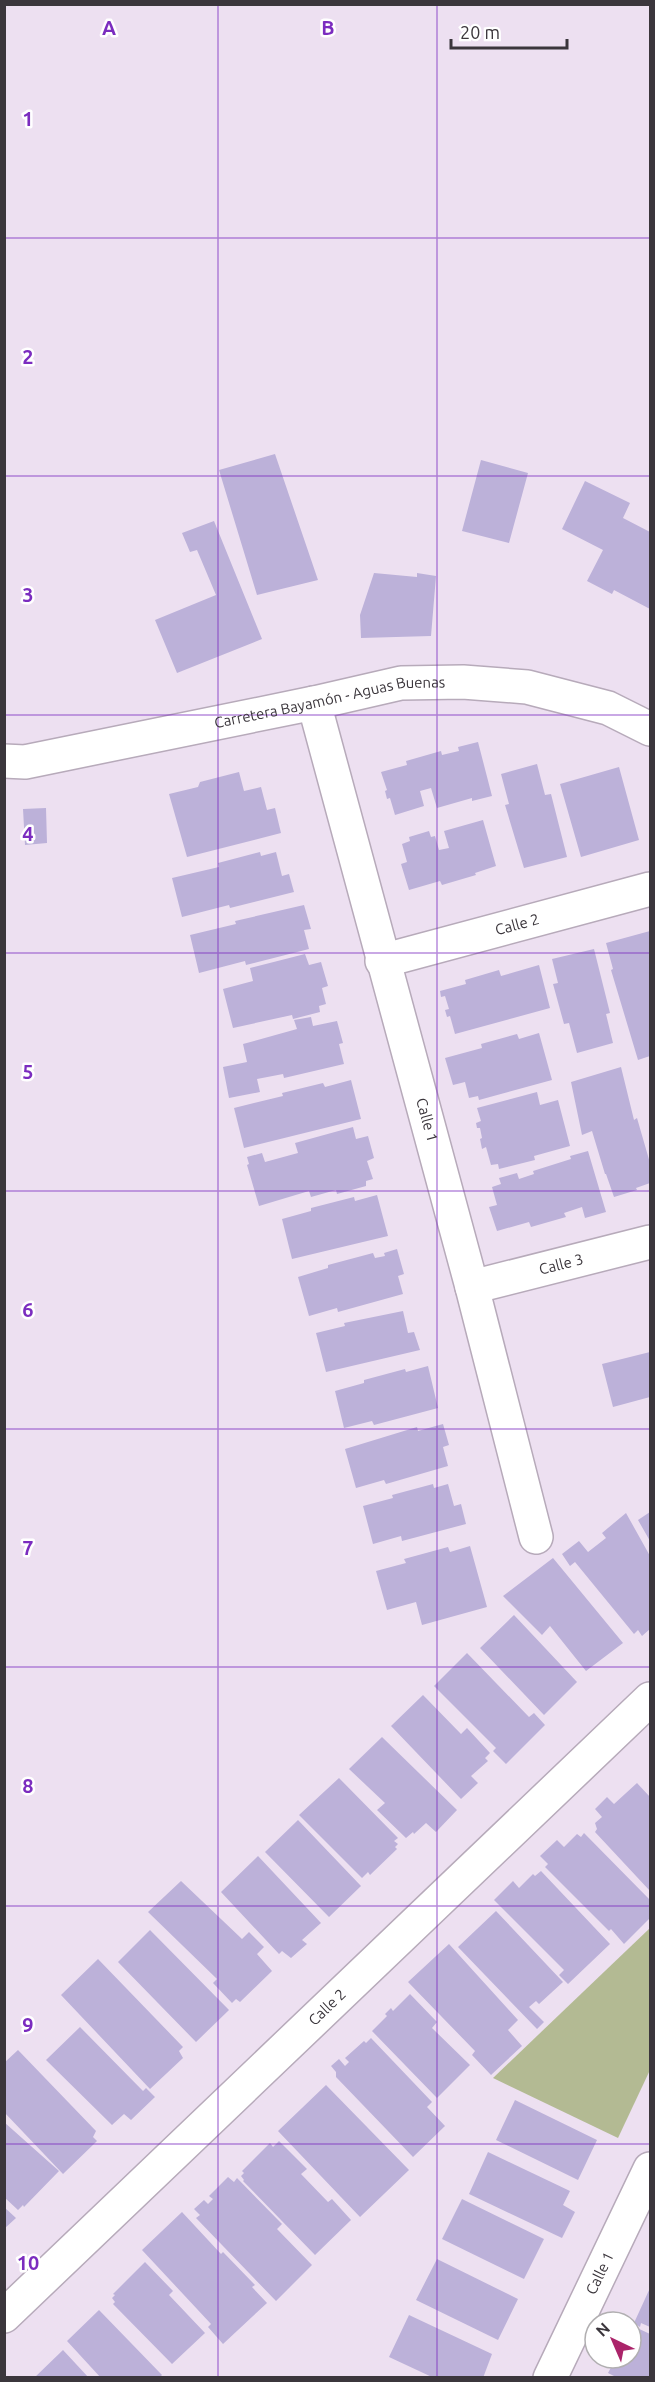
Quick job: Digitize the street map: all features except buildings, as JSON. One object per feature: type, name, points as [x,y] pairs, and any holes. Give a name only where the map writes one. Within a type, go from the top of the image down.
[{"type":"street","name":"Carretera Bayamón - Aguas Buenas","points":[[4,761],[25,762],[401,683],[463,682],[517,686],[608,708],[651,729]]},
{"type":"street","name":"Calle 1","points":[[314,703],[472,1287],[536,1537]]},
{"type":"street","name":"Calle 2","points":[[382,960],[651,889]]},
{"type":"street","name":"Calle 3","points":[[472,1287],[651,1242]]},
{"type":"street","name":"Calle 2","points":[[4,2316],[651,1699]]},
{"type":"street","name":"Calle 1","points":[[550,2378],[651,2169]]},
{"type":"green space","points":[[650,1928],[650,2070],[618,2138],[493,2078]]}]
